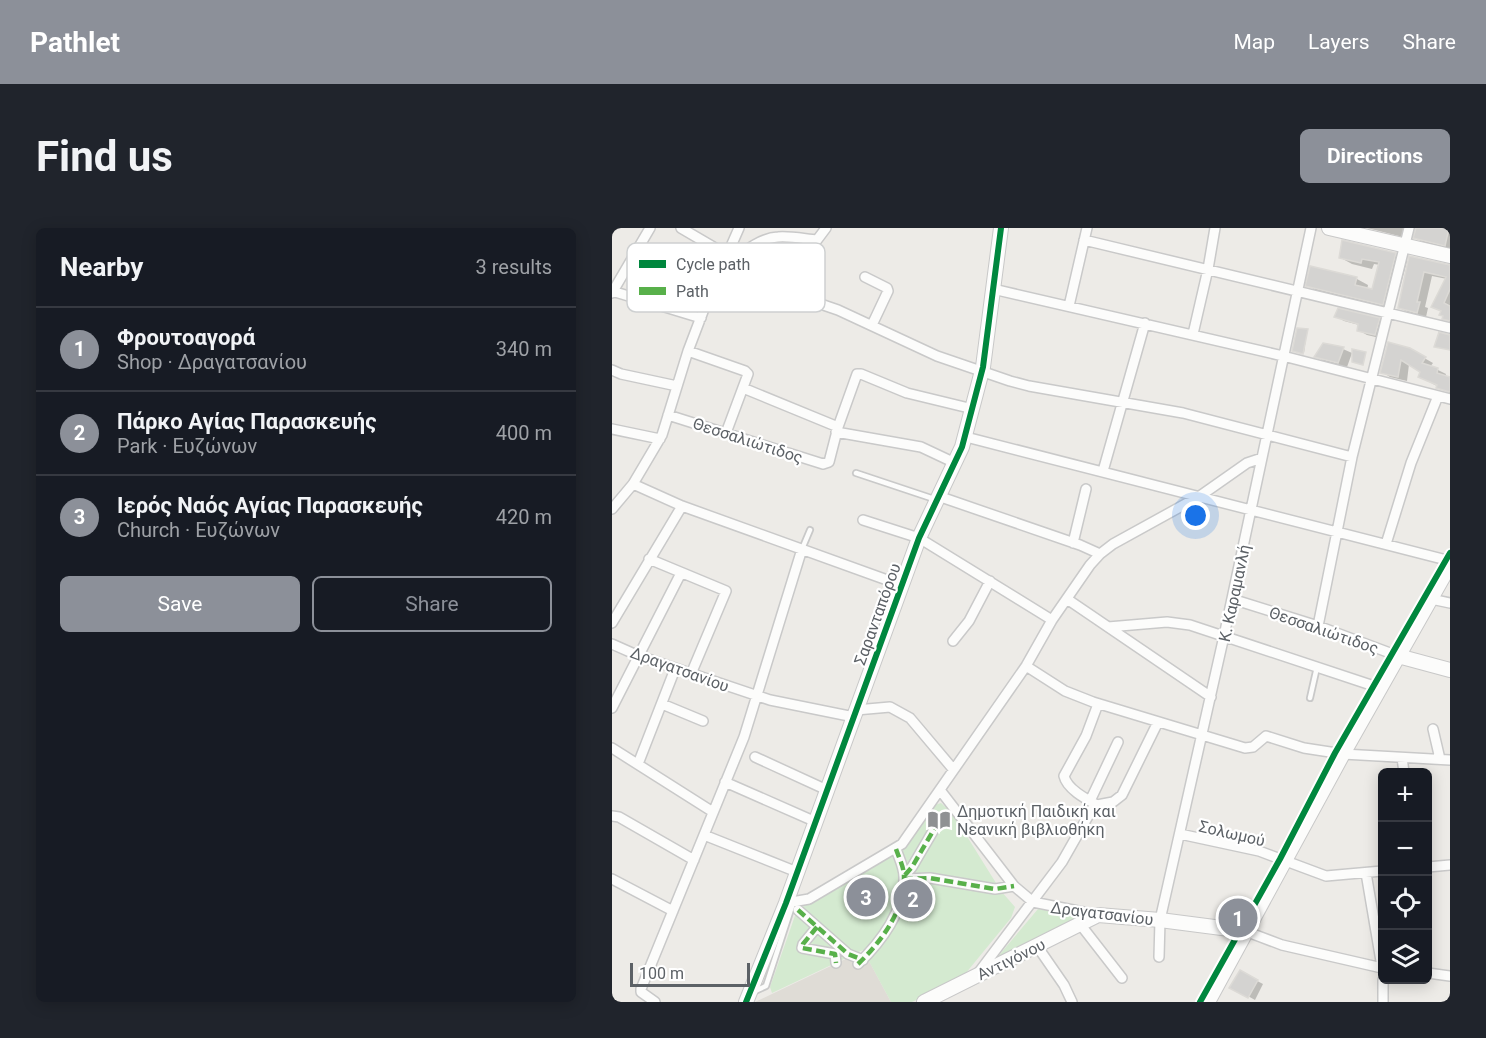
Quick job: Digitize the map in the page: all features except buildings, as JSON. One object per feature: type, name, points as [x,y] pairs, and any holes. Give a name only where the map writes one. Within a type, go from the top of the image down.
[{"type":"street","points":[[641,243],[650,228]]},
{"type":"street","points":[[681,228],[707,243]]},
{"type":"street","points":[[732,243],[739,228]]},
{"type":"street","points":[[815,243],[826,228]]},
{"type":"street","name":"Σαρανταπόρου","points":[[748,998],[792,905],[798,872],[919,538],[966,436],[982,371],[1001,228]]},
{"type":"street","points":[[1069,306],[1087,228]]},
{"type":"street","points":[[1193,334],[1215,228]]},
{"type":"street","name":"Κ. Καραμανλή","points":[[1160,957],[1160,920],[1211,697],[1311,228]]},
{"type":"street","points":[[1329,228],[1450,256]]},
{"type":"street","points":[[1318,626],[1352,457],[1409,228]]},
{"type":"street","points":[[760,243],[770,238],[782,237],[817,240]]},
{"type":"street","points":[[1084,240],[1450,328]]},
{"type":"street","points":[[627,267],[612,292],[627,296]]},
{"type":"street","points":[[865,277],[887,288],[888,291],[872,325]]},
{"type":"street","points":[[993,289],[1193,334],[1450,399]]},
{"type":"street","points":[[825,305],[937,356],[1029,386],[1183,413],[1352,457]]},
{"type":"street","points":[[680,312],[700,318]]},
{"type":"street","points":[[612,509],[633,484],[660,439],[703,312]]},
{"type":"street","points":[[1103,471],[1145,323]]},
{"type":"street","points":[[688,351],[748,374],[726,433]]},
{"type":"street","points":[[612,370],[677,386]]},
{"type":"street","points":[[837,430],[856,376],[859,374],[907,393],[973,409]]},
{"type":"street","points":[[743,388],[837,430],[921,447],[955,463]]},
{"type":"street","points":[[1386,544],[1411,463],[1438,396]]},
{"type":"street","name":"Θεσσαλιώτιδος","points":[[668,415],[823,464],[829,462],[837,430]]},
{"type":"street","points":[[612,429],[660,439]]},
{"type":"street","points":[[966,436],[1338,531],[1450,563],[1342,754],[1208,1002]]},
{"type":"street","points":[[792,905],[809,899],[896,849],[911,833],[1026,666],[1066,599],[1100,554],[1113,544],[1200,496],[1247,463],[1262,458]]},
{"type":"street","points":[[633,484],[681,506],[902,585]]},
{"type":"street","points":[[1073,543],[1086,489]]},
{"type":"street","points":[[937,498],[1100,554]]},
{"type":"street","points":[[612,623],[681,506]]},
{"type":"street","points":[[863,520],[919,538],[1052,620]]},
{"type":"street","points":[[655,1002],[640,989],[744,737],[802,549]]},
{"type":"street","points":[[649,559],[725,590],[727,593],[691,674]]},
{"type":"street","points":[[612,708],[681,573]]},
{"type":"street","points":[[953,641],[969,621],[990,581]]},
{"type":"street","points":[[1066,599],[1211,697]]},
{"type":"street","name":"Θεσσαλιώτιδος","points":[[1232,599],[1318,626],[1398,656],[1450,670]]},
{"type":"street","points":[[1431,599],[1450,603]]},
{"type":"street","points":[[1108,627],[1174,622],[1190,625],[1380,688]]},
{"type":"street","name":"Δραγατσανίου","points":[[612,644],[675,669],[792,705],[855,713],[890,706],[910,718],[953,769]]},
{"type":"street","points":[[1026,666],[1065,691],[1098,704],[1245,748],[1253,747],[1263,737],[1269,736],[1304,748],[1342,754],[1445,760],[1432,729]]},
{"type":"street","points":[[638,764],[675,669]]},
{"type":"street","points":[[662,704],[703,721]]},
{"type":"street","points":[[1098,704],[1086,736],[1064,776],[1071,788],[1093,803],[1107,805],[1122,795],[1158,722]]},
{"type":"street","points":[[976,976],[1033,902],[1073,844],[1118,742]]},
{"type":"street","points":[[612,748],[713,812]]},
{"type":"street","points":[[755,757],[827,790]]},
{"type":"street","points":[[1402,758],[1403,768]]},
{"type":"street","points":[[725,782],[816,822]]},
{"type":"street","name":"Δραγατσανίου","points":[[940,790],[1014,886],[1033,902],[1098,915],[1245,931]]},
{"type":"street","points":[[612,816],[619,817],[694,860]]},
{"type":"street","points":[[792,905],[848,954],[861,962],[896,915],[904,877],[936,826]]},
{"type":"street","name":"Σολωμού","points":[[1180,834],[1259,851],[1326,876],[1378,872]]},
{"type":"street","points":[[704,835],[798,872]]},
{"type":"street","points":[[896,849],[904,877]]},
{"type":"street","points":[[1432,867],[1450,865]]},
{"type":"street","points":[[1366,873],[1378,939]]},
{"type":"street","points":[[904,877],[930,878],[995,889],[1014,886]]},
{"type":"street","points":[[612,879],[673,911]]},
{"type":"street","name":"Αντιγόνου","points":[[924,1002],[946,996],[976,976],[1098,915]]},
{"type":"street","points":[[1080,924],[1122,978]]},
{"type":"street","points":[[818,927],[802,945],[802,948],[835,954],[836,963]]},
{"type":"street","points":[[1245,931],[1276,943],[1378,966]]},
{"type":"street","points":[[1037,946],[1064,985],[1072,1002]]},
{"type":"street","points":[[1432,974],[1450,976]]},
{"type":"street","points":[[1383,984],[1383,1002]]},
{"type":"lane","points":[[856,473],[937,498]]},
{"type":"lane","points":[[802,549],[810,530]]},
{"type":"lane","points":[[1310,698],[1317,667]]},
{"type":"shaded area","points":[[854,955],[868,959],[891,1002],[755,1002]]},
{"type":"green space","points":[[941,803],[953,814],[1001,891],[1015,907],[1011,918],[961,979],[912,1002],[891,1002],[863,950],[772,993],[770,987],[797,910],[903,850],[935,805]]},
{"type":"green space","points":[[1038,909],[1074,914],[1080,919],[995,960]]},
{"type":"marked path","points":[[905,875],[936,826]]},
{"type":"marked path","points":[[858,964],[883,936],[900,901],[904,873],[896,849]]},
{"type":"marked path","points":[[904,879],[930,878],[995,889],[1014,886]]},
{"type":"marked path","points":[[798,910],[848,954],[863,960]]},
{"type":"marked path","points":[[817,927],[802,948],[835,954],[836,963]]},
{"type":"cycle path","points":[[746,1002],[786,903],[919,538],[962,447],[983,367],[1001,228]]},
{"type":"cycle path","points":[[1200,1002],[1280,859],[1335,753],[1450,553]]},
{"type":"place","name":"Δημοτική Παιδική και Νεανική βιβλιοθήκη","points":[[939,820]]},
{"type":"place","name":"Ιερός Ναός Αγίας Παρασκευής","points":[[866,897]]},
{"type":"place","name":"Πάρκο Αγίας Παρασκευής","points":[[913,899]]},
{"type":"place","name":"Φρουτοαγορά","points":[[1238,918]]}]
